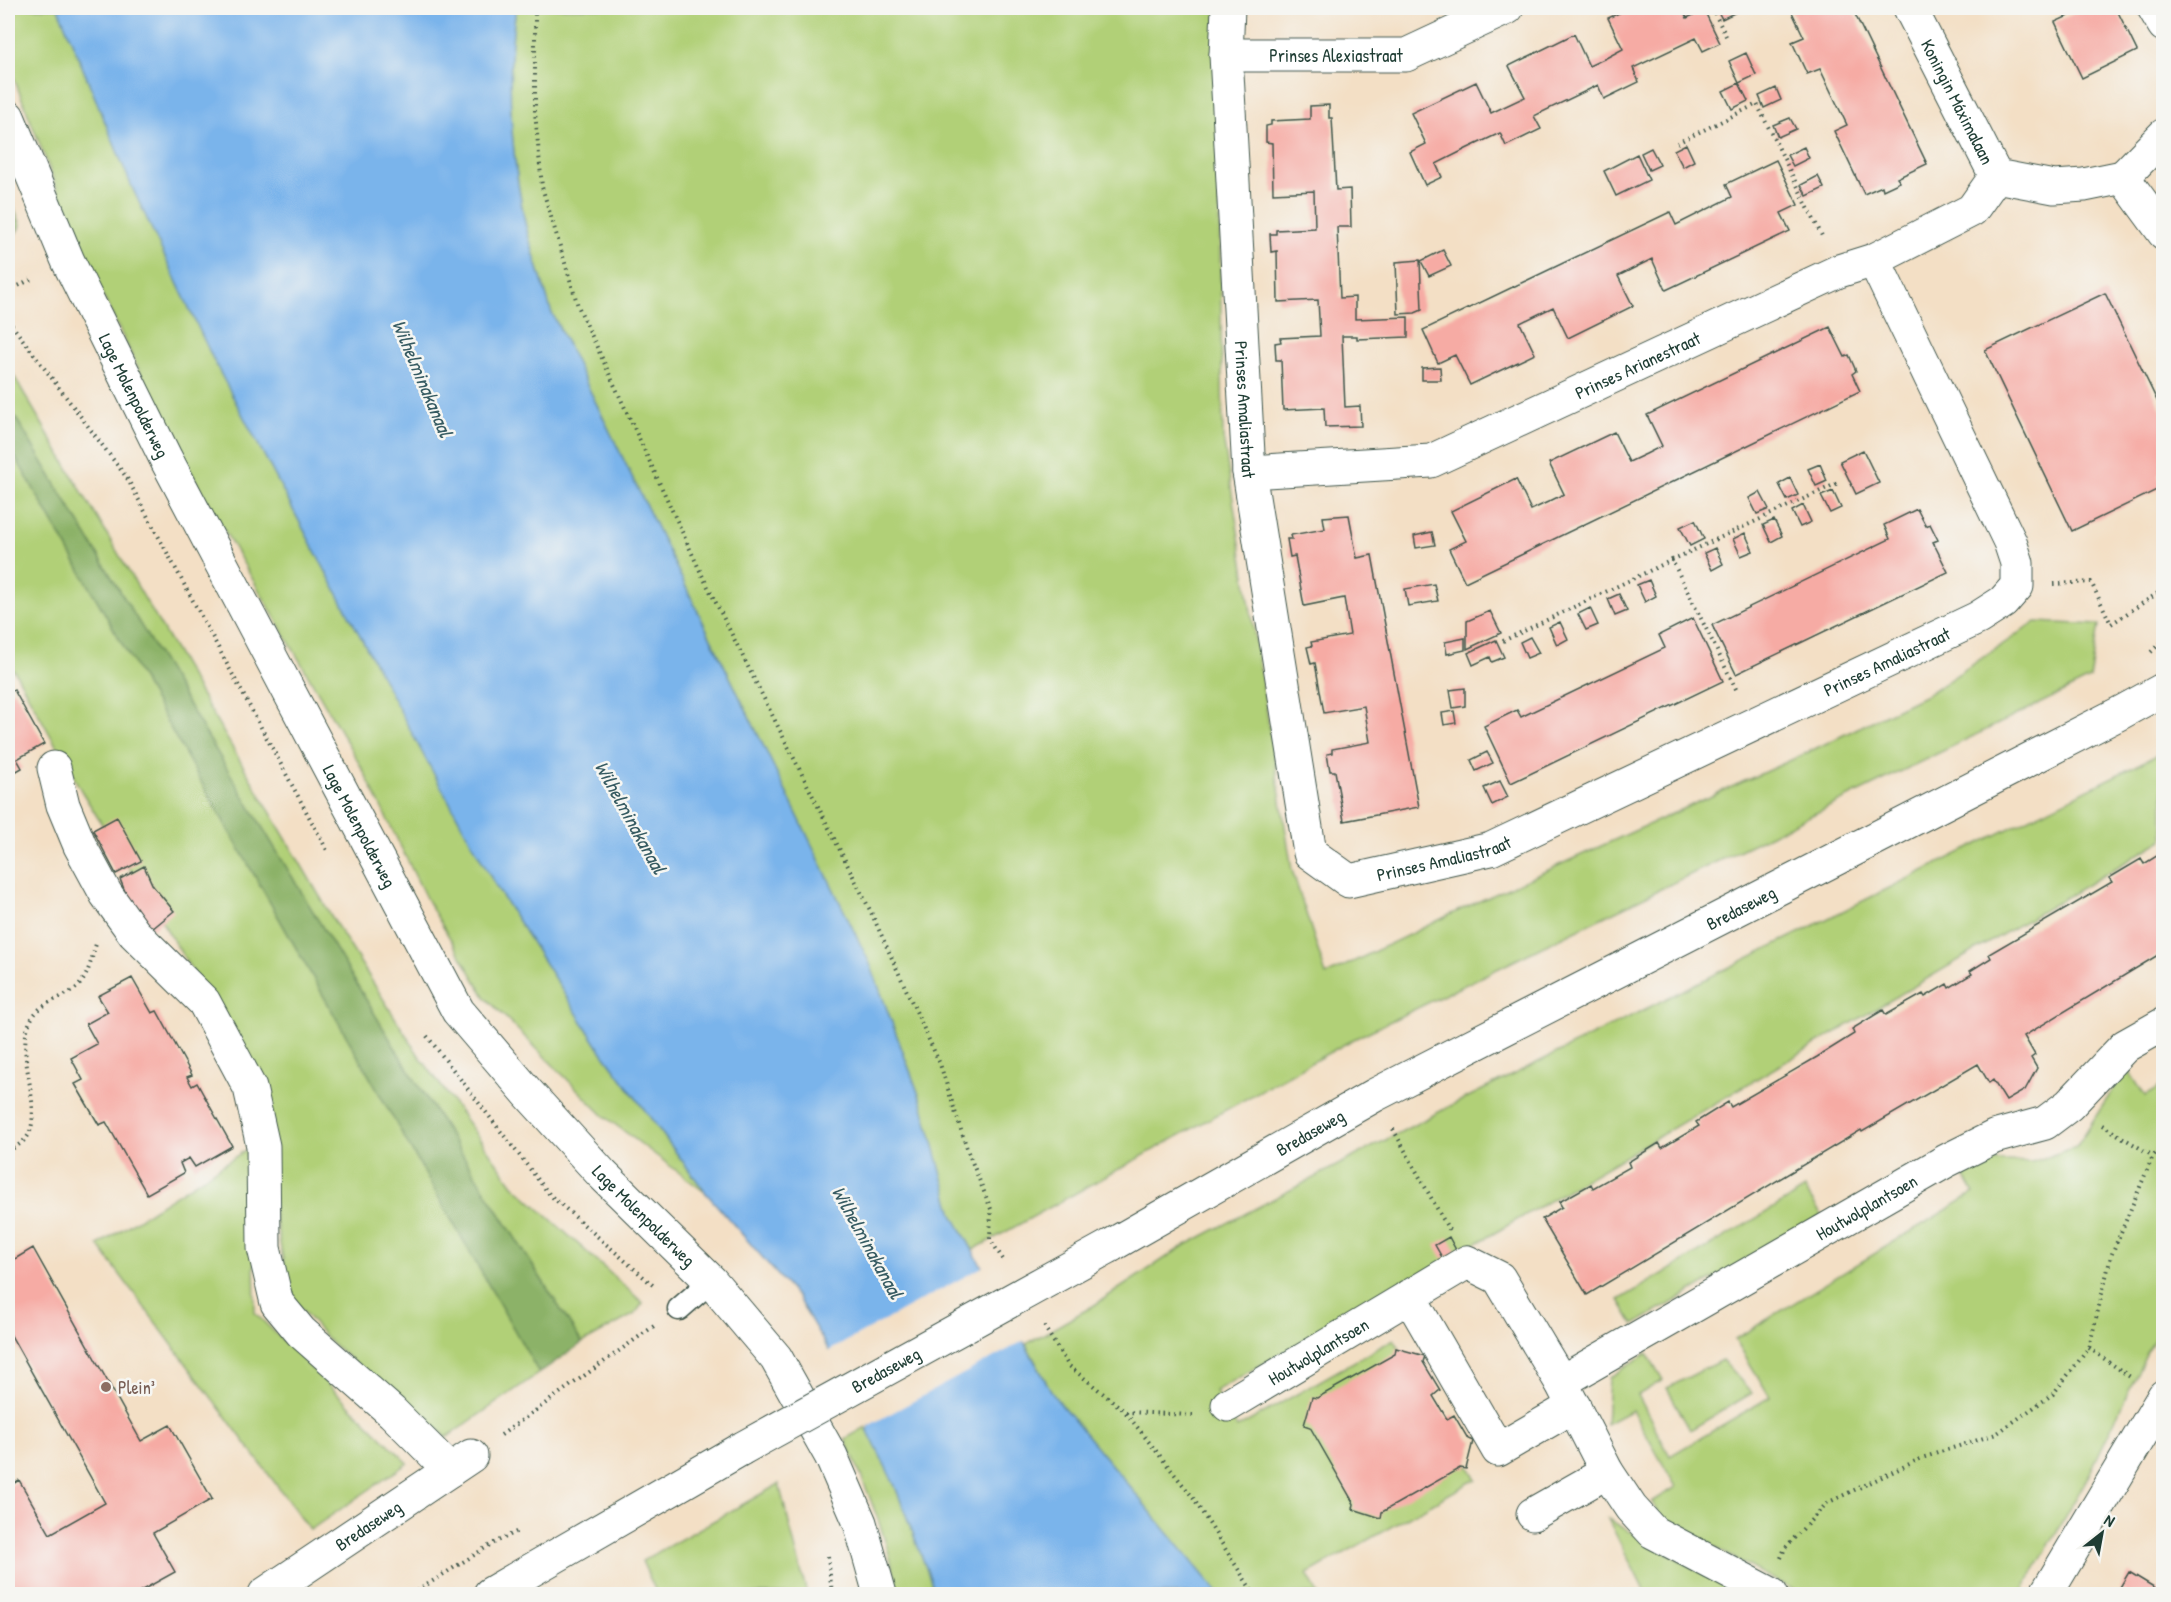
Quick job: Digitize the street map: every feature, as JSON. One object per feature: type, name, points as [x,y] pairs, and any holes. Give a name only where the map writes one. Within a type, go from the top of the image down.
[{"type":"street","name":"Prinses Amaliastraat","points":[[1228,8],[1226,55],[1249,472],[1310,853],[1349,880],[1491,849],[1978,618],[2003,602],[2017,586]]},
{"type":"street","name":"Prinses Alexiastraat","points":[[1226,55],[1406,54],[1507,8]]},
{"type":"street","name":"Koningin Máximalaan","points":[[1910,8],[1996,176],[2054,187],[2084,185],[2122,177]]},
{"type":"street","points":[[2154,8],[2163,25]]},
{"type":"street","name":"Lage Molenpolderweg","points":[[8,117],[68,261],[166,459],[458,1011],[602,1174],[711,1281],[776,1358],[831,1456],[860,1523],[880,1594]]},
{"type":"street","points":[[2163,135],[2122,177],[2163,233]]},
{"type":"street","name":"Prinses Arianestraat","points":[[1249,472],[1431,461],[1839,272],[1874,260],[1972,210],[1996,176]]},
{"type":"street","points":[[1874,260],[2010,542],[2017,563],[2017,586]]},
{"type":"street","name":"Bredaseweg","points":[[490,1594],[741,1449],[1110,1246],[1375,1095],[2122,712],[2157,689]]},
{"type":"street","points":[[54,768],[63,805],[80,846],[119,912],[134,933],[204,1002],[250,1088],[263,1146],[264,1248],[277,1303],[301,1332],[392,1412],[461,1463]]},
{"type":"street","name":"Houtwolplantsoen","points":[[1409,1296],[1498,1450],[1567,1394],[1946,1161],[1994,1137],[2045,1123],[2069,1105],[2125,1046],[2163,1024]]},
{"type":"street","points":[[1467,1262],[1498,1278],[1567,1394],[1607,1472],[1631,1508],[1653,1532],[1769,1593]]},
{"type":"street","name":"Houtwolplantsoen","points":[[1228,1405],[1467,1262]]},
{"type":"street","points":[[2046,1594],[2163,1399]]},
{"type":"street","name":"Bredaseweg","points":[[266,1594],[461,1463]]},
{"type":"street","points":[[1533,1514],[1607,1472]]},
{"type":"lane","points":[[679,1309],[711,1281]]},
{"type":"path","points":[[535,8],[535,112],[542,187],[578,306],[701,573],[870,910],[940,1064],[968,1152],[991,1209],[990,1239],[1008,1268]]},
{"type":"path","points":[[1712,8],[1727,38]]},
{"type":"path","points":[[1677,143],[1757,104],[1839,272]]},
{"type":"path","points":[[1503,640],[1840,482]]},
{"type":"path","points":[[1672,560],[1754,726]]},
{"type":"path","points":[[2017,586],[2091,582],[2111,624],[2163,589]]},
{"type":"path","points":[[8,1151],[20,1144],[28,1134],[30,1125],[32,1103],[25,1046],[29,1024],[41,1006],[75,989],[86,976],[100,934],[119,912]]},
{"type":"path","points":[[1375,1095],[1467,1262]]},
{"type":"path","points":[[2069,1105],[2153,1156]]},
{"type":"path","points":[[1769,1593],[1785,1548],[1827,1503],[1922,1458],[1996,1434],[2053,1394],[2089,1348],[2111,1256],[2153,1156],[2163,1144]]},
{"type":"path","points":[[461,1463],[679,1309]]},
{"type":"path","points":[[1038,1317],[1068,1365],[1126,1413],[1191,1495],[1254,1594]]},
{"type":"path","points":[[2089,1348],[2163,1399]]},
{"type":"path","points":[[1126,1413],[1193,1415],[1228,1405]]},
{"type":"path","points":[[827,1548],[832,1594]]},
{"type":"green space","points":[[8,8],[58,8],[132,187],[215,363],[423,754],[497,888],[599,1048],[706,1193],[604,1116],[486,998],[428,902],[363,770],[179,452],[83,255],[8,63]]},
{"type":"green space","points":[[516,8],[1216,8],[1223,437],[1292,870],[1326,975],[1462,909],[1800,756],[1928,694],[2036,622],[2099,625],[2090,679],[1352,1040],[973,1250],[953,1215],[922,1103],[870,964],[551,311],[525,222],[516,169],[510,88]]},
{"type":"green space","points":[[8,193],[21,225],[8,246]]},
{"type":"green space","points":[[8,366],[336,924],[418,1054],[513,1185],[643,1303],[635,1314],[582,1343],[406,1066],[8,405]]},
{"type":"green space","points":[[8,405],[406,1066],[582,1343],[539,1373],[8,444]]},
{"type":"green space","points":[[8,444],[539,1373],[447,1437],[331,1343],[290,1296],[244,1055],[82,792],[14,670],[8,673]]},
{"type":"green space","points":[[2163,752],[2163,840],[1498,1231],[1215,1391],[1237,1428],[1394,1339],[1476,1479],[1307,1574],[1318,1594],[1219,1594],[1054,1396],[1026,1344],[1093,1306],[1182,1247],[1456,1103]]},
{"type":"green space","points":[[2127,1068],[2145,1096],[2163,1085],[2163,1324],[2147,1352],[2089,1475],[2021,1594],[1801,1594],[1665,1521],[1652,1502],[1676,1487],[1632,1410],[1606,1424],[1609,1378],[1647,1353],[1663,1380],[1638,1395],[1670,1456],[1770,1397],[1735,1339],[1974,1193],[1960,1169],[1976,1160],[2032,1162],[2076,1147]]},
{"type":"green space","points":[[252,1146],[255,1313],[408,1463],[310,1530],[98,1245]]},
{"type":"green space","points":[[1805,1189],[1822,1216],[1634,1325],[1619,1300]]},
{"type":"green space","points":[[1722,1360],[1752,1393],[1690,1430],[1667,1388]]},
{"type":"green space","points":[[866,1427],[895,1486],[936,1594],[899,1594],[876,1515],[845,1439]]},
{"type":"green space","points":[[779,1484],[807,1594],[657,1594],[642,1561]]},
{"type":"green space","points":[[1608,1519],[1739,1594],[1646,1594]]},
{"type":"water","name":"Wilhelminakanaal","points":[[58,8],[516,8],[510,88],[516,170],[525,223],[551,311],[870,964],[922,1103],[953,1215],[1054,1396],[1219,1594],[936,1594],[895,1486],[868,1431],[870,1419],[797,1297],[706,1193],[599,1048],[497,888],[215,363],[132,187]]},
{"type":"pier","points":[[986,1265],[1027,1339],[866,1427],[867,1420],[825,1353]]},
{"type":"building","points":[[1630,8],[1682,8],[1687,18],[1704,10],[1720,43],[1703,51],[1696,38],[1633,68],[1639,82],[1604,99],[1598,85],[1534,116],[1541,129],[1506,146],[1500,133],[1436,164],[1442,177],[1425,185],[1410,152],[1426,144],[1411,113],[1476,82],[1491,113],[1525,97],[1509,66],[1574,34],[1589,66],[1606,58],[1623,49],[1608,18]]},
{"type":"building","points":[[1716,8],[1737,8],[1738,11],[1722,19]]},
{"type":"building","points":[[1790,8],[1852,8],[1927,164],[1897,178],[1900,182],[1883,190],[1882,186],[1864,194],[1834,131],[1847,125],[1820,69],[1807,74],[1792,42],[1804,37]]},
{"type":"building","points":[[2086,8],[2116,8],[2137,51],[2082,78],[2055,22]]},
{"type":"building","points":[[1746,53],[1756,75],[1739,83],[1729,61]]},
{"type":"building","points":[[1739,83],[1748,101],[1732,109],[1723,91]]},
{"type":"building","points":[[1776,88],[1781,100],[1764,108],[1759,96]]},
{"type":"building","points":[[1329,105],[1329,118],[1332,118],[1336,190],[1350,189],[1351,227],[1337,227],[1340,298],[1355,297],[1355,319],[1408,317],[1408,337],[1357,339],[1357,336],[1342,336],[1345,407],[1360,406],[1361,426],[1325,427],[1324,408],[1283,410],[1281,360],[1276,360],[1275,343],[1281,342],[1280,338],[1320,336],[1318,300],[1278,302],[1277,251],[1271,252],[1270,234],[1276,234],[1276,230],[1315,228],[1314,191],[1273,193],[1272,143],[1266,142],[1266,126],[1271,125],[1271,121],[1310,119],[1310,106]]},
{"type":"building","points":[[1790,118],[1796,129],[1778,137],[1773,125]]},
{"type":"building","points":[[1686,144],[1694,161],[1683,167],[1674,150]]},
{"type":"building","points":[[1804,147],[1809,158],[1793,166],[1787,155]]},
{"type":"building","points":[[1651,148],[1660,165],[1649,170],[1641,153]]},
{"type":"building","points":[[1637,154],[1649,180],[1616,196],[1604,171]]},
{"type":"building","points":[[1776,160],[1798,205],[1781,213],[1790,231],[1666,290],[1652,259],[1618,276],[1633,306],[1568,338],[1553,307],[1520,323],[1535,354],[1470,385],[1455,355],[1438,363],[1423,330],[1670,212],[1676,225],[1732,197],[1726,184]]},
{"type":"building","points":[[1818,176],[1824,188],[1807,196],[1801,185]]},
{"type":"building","points":[[1443,250],[1451,266],[1429,276],[1421,261]]},
{"type":"building","points":[[1420,260],[1422,310],[1415,313],[1398,314],[1396,262]]},
{"type":"building","points":[[2105,293],[2163,413],[2163,472],[2158,475],[2163,487],[2072,531],[1985,350]]},
{"type":"building","points":[[1830,327],[1845,357],[1849,355],[1856,371],[1852,374],[1860,391],[1465,582],[1449,549],[1466,541],[1451,511],[1516,479],[1531,510],[1548,502],[1564,494],[1549,463],[1614,432],[1629,462],[1646,454],[1662,446],[1647,415]]},
{"type":"building","points":[[1440,367],[1441,380],[1422,380],[1422,368]]},
{"type":"building","points":[[1863,450],[1879,483],[1856,494],[1840,461]]},
{"type":"building","points":[[1820,464],[1827,481],[1816,486],[1808,469]]},
{"type":"building","points":[[1790,478],[1798,495],[1787,500],[1779,484]]},
{"type":"building","points":[[1833,491],[1841,508],[1830,513],[1821,496]]},
{"type":"building","points":[[1760,492],[1769,509],[1757,514],[1749,498]]},
{"type":"building","points":[[1803,505],[1811,522],[1800,527],[1792,511]]},
{"type":"building","points":[[1917,509],[1926,526],[1930,524],[1938,540],[1933,542],[1948,572],[1736,674],[1712,625],[1890,539],[1884,525]]},
{"type":"building","points":[[1349,515],[1357,558],[1372,555],[1419,807],[1344,821],[1335,771],[1330,771],[1327,754],[1332,753],[1332,749],[1370,742],[1364,706],[1324,713],[1315,663],[1311,664],[1307,647],[1312,646],[1311,642],[1350,635],[1344,598],[1304,606],[1295,556],[1290,557],[1287,539],[1292,539],[1291,535],[1325,529],[1323,517]]},
{"type":"building","points":[[1695,520],[1704,539],[1690,546],[1680,527]]},
{"type":"building","points":[[1774,520],[1782,536],[1771,542],[1763,525]]},
{"type":"building","points":[[1432,532],[1435,545],[1416,548],[1414,536]]},
{"type":"building","points":[[1745,533],[1753,551],[1741,556],[1733,539]]},
{"type":"building","points":[[1715,548],[1723,564],[1712,570],[1704,553]]},
{"type":"building","points":[[1649,580],[1656,596],[1645,602],[1637,585]]},
{"type":"building","points":[[1434,584],[1438,601],[1408,606],[1405,589]]},
{"type":"building","points":[[1619,594],[1627,611],[1615,616],[1608,599]]},
{"type":"building","points":[[1590,608],[1598,625],[1586,630],[1578,614]]},
{"type":"building","points":[[1490,611],[1501,633],[1467,649],[1467,621]]},
{"type":"building","points":[[1693,618],[1723,681],[1511,783],[1484,726],[1517,710],[1521,717],[1665,648],[1659,635]]},
{"type":"building","points":[[1560,622],[1568,639],[1557,645],[1549,627]]},
{"type":"building","points":[[1530,637],[1539,653],[1527,658],[1520,642]]},
{"type":"building","points":[[1465,638],[1465,650],[1447,654],[1445,642]]},
{"type":"building","points":[[1496,640],[1504,657],[1492,662],[1490,657],[1473,665],[1468,653]]},
{"type":"building","points":[[1465,688],[1465,706],[1453,708],[1450,690]]},
{"type":"building","points":[[14,690],[44,744],[17,759],[22,768],[8,776],[8,694]]},
{"type":"building","points":[[1454,711],[1456,723],[1444,725],[1442,713]]},
{"type":"building","points":[[1487,752],[1493,763],[1476,771],[1471,760]]},
{"type":"building","points":[[1500,781],[1508,797],[1492,805],[1484,788]]},
{"type":"building","points":[[117,817],[141,861],[116,874],[93,830]]},
{"type":"building","points":[[2163,852],[2163,952],[2024,1036],[2035,1055],[2031,1058],[2037,1068],[2025,1090],[2006,1101],[1993,1080],[1989,1083],[1978,1064],[1862,1132],[1861,1130],[1587,1295],[1542,1219],[1562,1207],[1559,1202],[1591,1184],[1593,1188],[1630,1167],[1628,1162],[1659,1143],[1662,1148],[1699,1126],[1696,1122],[1728,1102],[1731,1107],[1817,1057],[1854,1034],[1852,1029],[1883,1010],[1886,1015],[1923,994],[1925,997],[1947,984],[1949,988],[1972,974],[1970,971],[1991,958],[1989,954],[2112,882],[2109,878],[2141,859],[2144,864]]},
{"type":"building","points":[[144,866],[153,886],[174,911],[152,929],[130,904],[120,879]]},
{"type":"building","points":[[132,978],[152,1013],[157,1011],[192,1075],[187,1077],[192,1086],[197,1083],[232,1146],[195,1167],[189,1158],[180,1163],[184,1173],[147,1194],[106,1122],[99,1125],[75,1084],[83,1080],[71,1058],[97,1044],[86,1024],[108,1012],[98,996]]},
{"type":"building","points":[[1449,1237],[1457,1252],[1443,1259],[1435,1245]]},
{"type":"building","points":[[33,1248],[141,1441],[170,1425],[212,1499],[153,1533],[175,1572],[135,1594],[8,1594],[8,1487],[19,1480],[50,1534],[105,1503],[8,1330],[8,1263]]},
{"type":"building","points":[[1396,1348],[1425,1356],[1423,1362],[1440,1390],[1433,1396],[1447,1419],[1454,1415],[1468,1439],[1473,1441],[1466,1469],[1460,1468],[1382,1512],[1381,1518],[1353,1509],[1354,1504],[1310,1427],[1304,1425],[1312,1397],[1317,1398],[1395,1354]]},
{"type":"building","points":[[2129,1572],[2162,1592],[2160,1594],[2129,1594],[2119,1589]]},
{"type":"place","name":"Plein³","points":[[106,1387]]}]
